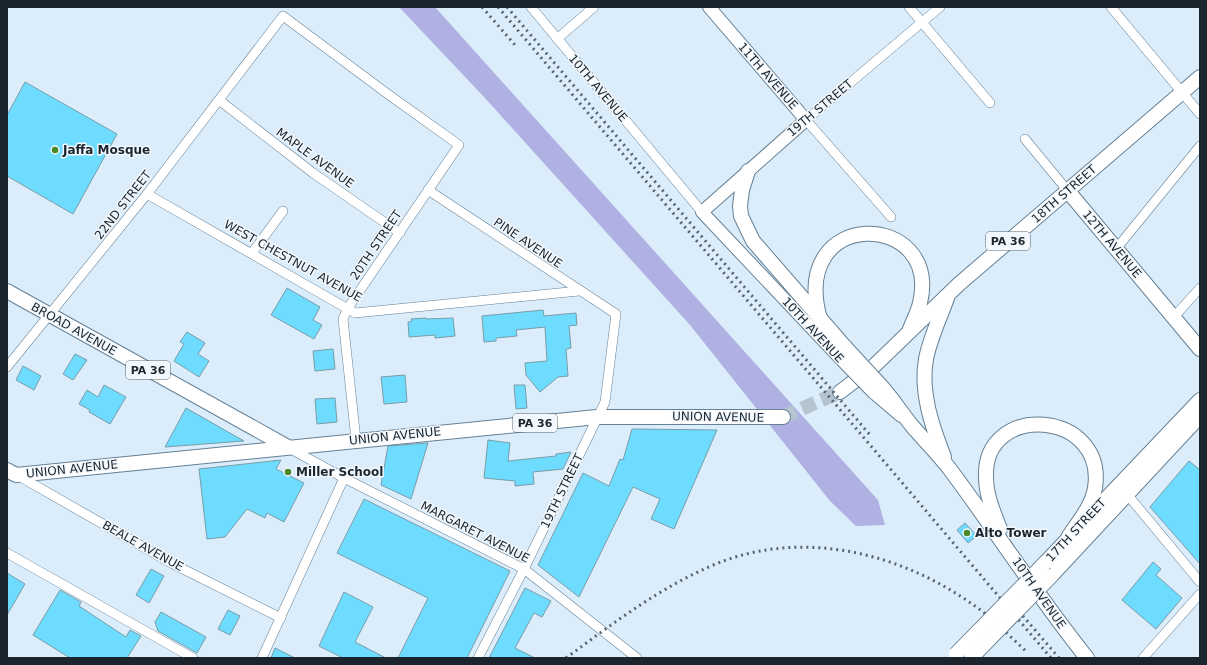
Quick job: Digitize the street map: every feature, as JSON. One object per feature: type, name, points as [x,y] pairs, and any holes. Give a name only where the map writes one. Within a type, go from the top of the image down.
[{"type":"main road","name":"18TH STREET","points":[[840,392],[874,366],[949,293],[1200,77]]},
{"type":"main road","name":"10TH AVENUE","points":[[748,171],[742,190],[740,206],[741,216],[747,230],[767,259],[820,319],[841,352],[877,390],[896,403],[912,426],[948,466],[1008,548],[1057,621],[1088,658]]},
{"type":"main road","name":"12TH AVENUE","points":[[1067,190],[1200,349]]},
{"type":"main road","points":[[820,319],[816,307],[815,288],[817,273],[823,258],[837,244],[848,237],[858,234],[883,235],[900,242],[908,249],[919,269],[921,278],[920,303],[907,335]]},
{"type":"main road","name":"BROAD AVENUE","points":[[7,291],[288,447]]},
{"type":"main road","points":[[948,466],[934,432],[928,411],[924,375],[926,358],[933,333],[949,293]]},
{"type":"main road","name":"17TH STREET","points":[[971,658],[1048,569],[1069,536],[1091,516],[1117,486],[1200,400]]},
{"type":"main road","name":"17TH STREET","points":[[953,656],[1048,569],[1126,493],[1200,416]]},
{"type":"main road","name":"UNION AVENUE","points":[[10,473],[597,417],[784,417]]},
{"type":"main road","points":[[1008,548],[990,501],[987,489],[986,467],[990,454],[1001,438],[1010,432],[1027,425],[1046,424],[1066,429],[1082,442],[1092,459],[1095,478],[1093,498],[1069,536]]},
{"type":"street","name":"10TH AVENUE","points":[[531,7],[702,212],[841,352]]},
{"type":"street","points":[[557,39],[594,7]]},
{"type":"street","name":"11TH AVENUE","points":[[709,7],[891,217]]},
{"type":"street","points":[[909,7],[990,103]]},
{"type":"street","name":"19TH STREET","points":[[702,212],[806,120],[940,7]]},
{"type":"street","points":[[1111,7],[1200,114]]},
{"type":"street","name":"22ND STREET","points":[[7,367],[148,194],[283,16],[384,92],[459,145]]},
{"type":"street","name":"MAPLE AVENUE","points":[[219,100],[313,173],[400,233]]},
{"type":"street","name":"12TH AVENUE","points":[[1025,139],[1067,190]]},
{"type":"street","name":"20TH STREET","points":[[356,440],[343,318],[348,308],[459,145]]},
{"type":"street","points":[[1116,249],[1200,146]]},
{"type":"street","name":"PINE AVENUE","points":[[428,190],[616,314]]},
{"type":"street","name":"WEST CHESTNUT AVENUE","points":[[148,194],[355,313],[579,291]]},
{"type":"street","points":[[252,253],[283,211]]},
{"type":"street","points":[[1173,318],[1200,288]]},
{"type":"street","name":"19TH STREET","points":[[478,658],[524,569],[605,402],[616,314]]},
{"type":"street","name":"MARGARET AVENUE","points":[[288,447],[344,478],[524,569],[637,658]]},
{"type":"street","name":"BEALE AVENUE","points":[[10,473],[173,564],[281,618]]},
{"type":"street","points":[[262,658],[344,478]]},
{"type":"street","points":[[1126,493],[1200,582]]},
{"type":"street","points":[[7,553],[193,658]]},
{"type":"street","points":[[1143,658],[1200,594]]},
{"type":"shaded area","points":[[399,7],[435,7],[878,500],[885,525],[856,526],[830,501],[690,325],[485,98]]},
{"type":"building","points":[[25,82],[117,134],[73,214],[7,176],[7,115]]},
{"type":"building","points":[[287,288],[320,307],[313,320],[322,325],[314,339],[271,315]]},
{"type":"building","points":[[543,310],[544,316],[576,313],[577,325],[569,326],[571,348],[566,349],[568,376],[558,377],[540,392],[526,375],[525,363],[547,361],[545,327],[516,330],[517,336],[496,338],[496,341],[484,342],[482,316]]},
{"type":"building","points":[[453,318],[455,336],[435,338],[435,335],[409,337],[408,322],[412,321],[411,319]]},
{"type":"building","points":[[187,332],[205,343],[198,354],[209,361],[199,377],[174,361],[184,344],[180,342]]},
{"type":"building","points":[[333,349],[335,369],[315,371],[313,351]]},
{"type":"building","points":[[75,354],[87,360],[73,380],[63,374]]},
{"type":"building","points":[[23,366],[41,376],[34,390],[16,380]]},
{"type":"building","points":[[405,375],[407,402],[384,404],[381,377]]},
{"type":"building","points":[[104,385],[126,397],[110,424],[89,412],[90,410],[79,404],[87,390],[98,397]]},
{"type":"building","points":[[514,385],[525,385],[527,408],[516,409]]},
{"type":"building","points":[[335,398],[337,422],[317,424],[315,399]]},
{"type":"building","points":[[186,408],[244,441],[165,447]]},
{"type":"building","points":[[632,429],[717,430],[674,529],[651,519],[660,499],[633,487],[579,597],[538,565],[583,473],[609,486],[620,459],[623,460]]},
{"type":"building","points":[[488,440],[510,443],[508,461],[556,456],[556,454],[571,452],[563,469],[533,472],[534,484],[515,486],[515,481],[484,478]]},
{"type":"building","points":[[428,443],[411,499],[381,485],[388,446]]},
{"type":"building","points":[[281,460],[276,469],[304,483],[284,522],[267,513],[265,518],[247,509],[225,537],[207,539],[199,469]]},
{"type":"building","points":[[1189,461],[1200,470],[1200,564],[1150,507]]},
{"type":"building","points":[[364,499],[510,571],[467,658],[398,658],[428,598],[337,553]]},
{"type":"building","name":"Alto Tower","points":[[965,523],[977,536],[968,543],[957,530]]},
{"type":"building","points":[[1153,562],[1161,569],[1156,575],[1182,598],[1156,629],[1122,600]]},
{"type":"building","points":[[151,569],[164,576],[149,603],[136,595]]},
{"type":"building","points":[[7,573],[25,584],[7,615]]},
{"type":"building","points":[[525,588],[551,601],[542,617],[534,613],[515,648],[535,658],[489,658]]},
{"type":"building","points":[[60,590],[81,602],[79,606],[126,637],[130,630],[141,636],[127,658],[70,658],[33,635]]},
{"type":"building","points":[[344,592],[373,607],[355,642],[386,658],[343,658],[319,646]]},
{"type":"building","points":[[228,610],[240,616],[230,635],[218,629]]},
{"type":"building","points":[[161,612],[206,637],[197,653],[158,631],[155,622]]},
{"type":"building","points":[[275,648],[295,658],[271,658]]},
{"type":"tunnel","points":[[783,417],[840,392]]},
{"type":"railway","points":[[482,7],[515,45]]},
{"type":"railway","points":[[498,7],[1051,658]]},
{"type":"railway","points":[[507,7],[870,435]]},
{"type":"railway","points":[[566,658],[654,596],[691,575],[711,566],[744,555],[778,548],[812,547],[846,551],[879,559],[912,570],[943,586],[972,604],[1027,652]]},
{"type":"railway","points":[[1011,602],[1059,658]]},
{"type":"place","name":"Jaffa Mosque","points":[[55,150]]},
{"type":"place","name":"Miller School","points":[[288,472]]},
{"type":"place","name":"Alto Tower","points":[[967,533]]}]
